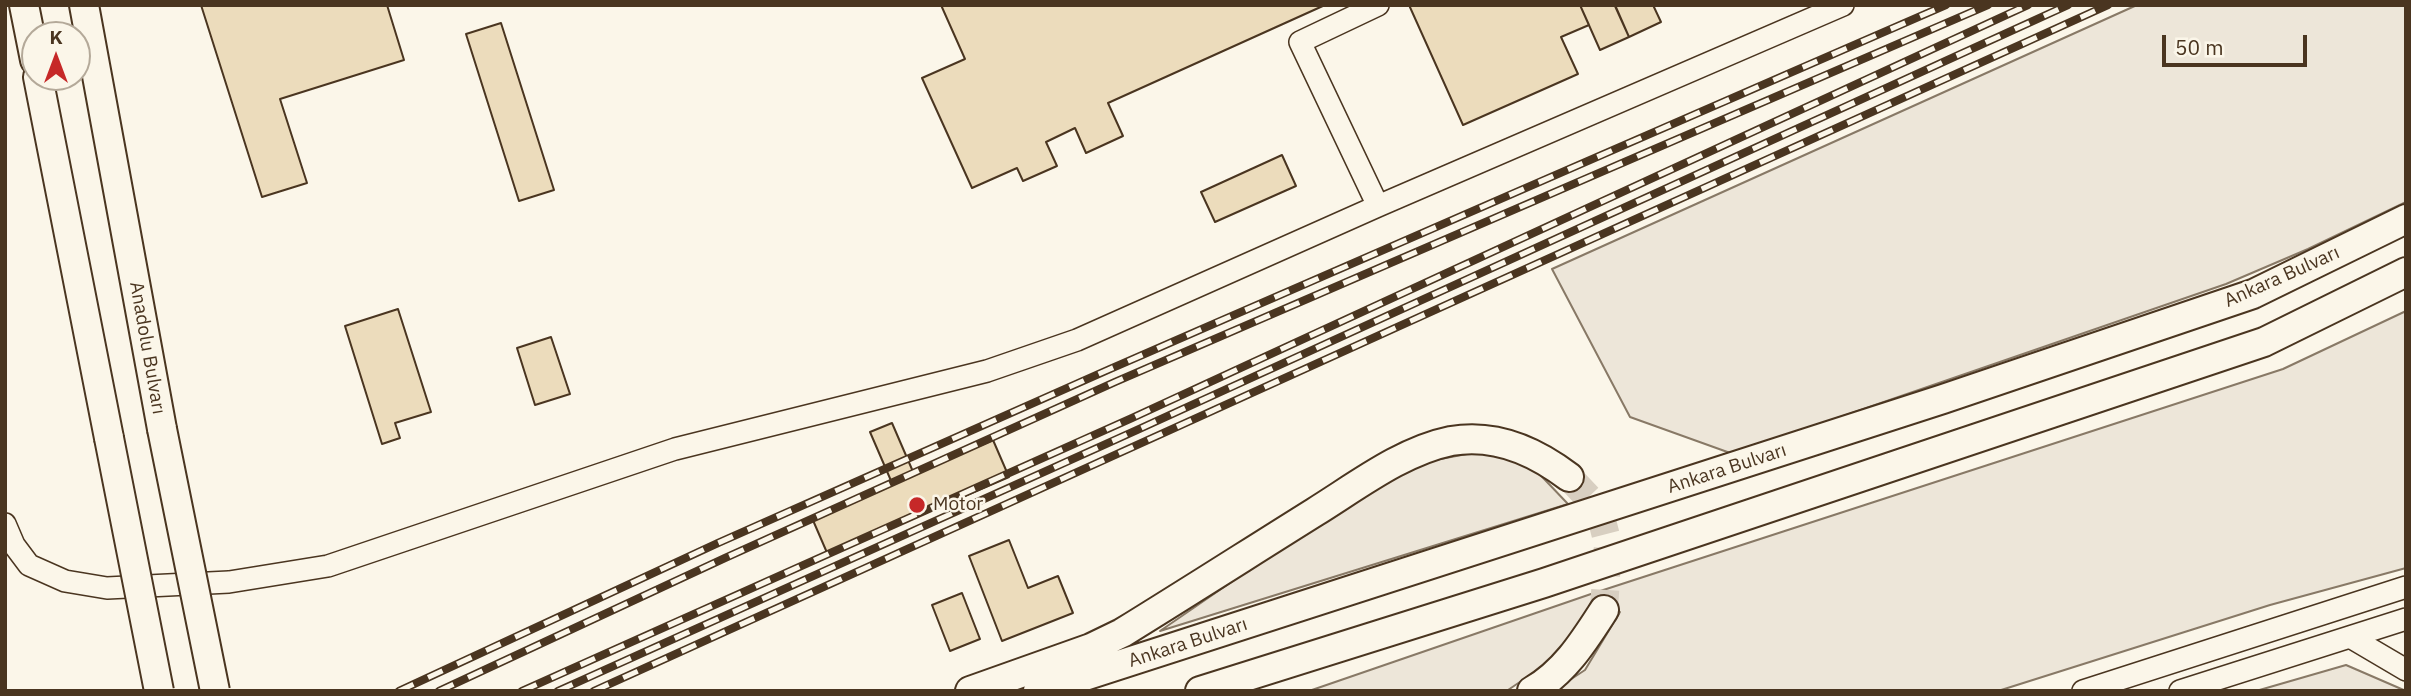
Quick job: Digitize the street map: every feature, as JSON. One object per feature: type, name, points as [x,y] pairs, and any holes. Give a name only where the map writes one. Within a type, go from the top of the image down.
[{"type":"main road","name":"Anadolu Bulvarı","points":[[85,5],[162,429],[215,691]]},
{"type":"main road","points":[[41,91],[159,691]]},
{"type":"main road","name":"Ankara Bulvarı","points":[[1038,691],[1917,407],[2240,298],[2406,219]]},
{"type":"main road","points":[[1200,691],[1544,583],[2264,342],[2406,272]]},
{"type":"main road","points":[[971,691],[1091,648],[1122,633],[1367,480],[1429,447],[1452,441],[1494,441],[1533,453],[1569,477]]},
{"type":"main road","points":[[1532,691],[1564,666],[1584,642],[1604,610]]},
{"type":"street","points":[[1378,5],[1300,42],[1378,206]]},
{"type":"street","points":[[5,524],[14,545],[29,565],[65,581],[107,588],[229,582],[328,566],[675,449],[987,371],[1077,340],[1378,206],[1843,5]]},
{"type":"street","points":[[2083,691],[2406,587]]},
{"type":"street","points":[[2180,691],[2406,620]]},
{"type":"street","points":[[2350,637],[2406,670]]},
{"type":"shaded area","points":[[2137,5],[2406,5],[2406,202],[2308,249],[2226,284],[1733,454],[1630,417],[1552,269]]},
{"type":"shaded area","points":[[2406,311],[2406,568],[2270,605],[1998,691],[1553,691],[1585,670],[1620,612],[1592,609],[1548,663],[1508,690],[1309,691],[1591,594],[2283,369]]},
{"type":"shaded area","points":[[1472,453],[1507,455],[1527,461],[1568,504],[1160,631],[1307,530],[1414,464]]},
{"type":"shaded area","points":[[2346,665],[2406,691],[2256,691]]},
{"type":"building","points":[[201,5],[387,5],[404,60],[280,99],[307,183],[262,197]]},
{"type":"building","points":[[941,5],[1325,5],[1108,103],[1123,136],[1086,153],[1075,128],[1046,142],[1057,166],[1023,181],[1017,168],[972,188],[922,78],[965,59]]},
{"type":"building","points":[[1409,5],[1580,5],[1589,25],[1561,37],[1578,74],[1463,125]]},
{"type":"building","points":[[1580,5],[1615,5],[1629,37],[1600,50]]},
{"type":"building","points":[[1653,5],[1661,22],[1629,37],[1615,6]]},
{"type":"building","points":[[501,23],[554,190],[519,201],[466,34]]},
{"type":"building","points":[[1282,155],[1296,186],[1215,222],[1201,192]]},
{"type":"building","points":[[398,309],[431,412],[395,423],[400,438],[382,444],[345,326]]},
{"type":"building","points":[[551,337],[570,394],[535,405],[517,348]]},
{"type":"building","points":[[892,423],[914,474],[993,440],[1009,477],[828,555],[812,518],[892,483],[870,432]]},
{"type":"building","points":[[1009,540],[1028,588],[1058,576],[1073,613],[1002,641],[969,556]]},
{"type":"building","points":[[962,593],[980,639],[950,651],[932,605]]},
{"type":"tunnel","points":[[1569,477],[1599,509],[1608,544],[1604,610]]},
{"type":"railway","points":[[399,691],[718,543],[1110,369],[1946,5]]},
{"type":"railway","points":[[439,691],[1115,382],[1988,5]]},
{"type":"railway","points":[[522,691],[1132,418],[2028,5]]},
{"type":"railway","points":[[558,691],[2068,5]]},
{"type":"railway","points":[[594,691],[2108,5]]},
{"type":"place","name":"Motor","points":[[917,505]]}]
